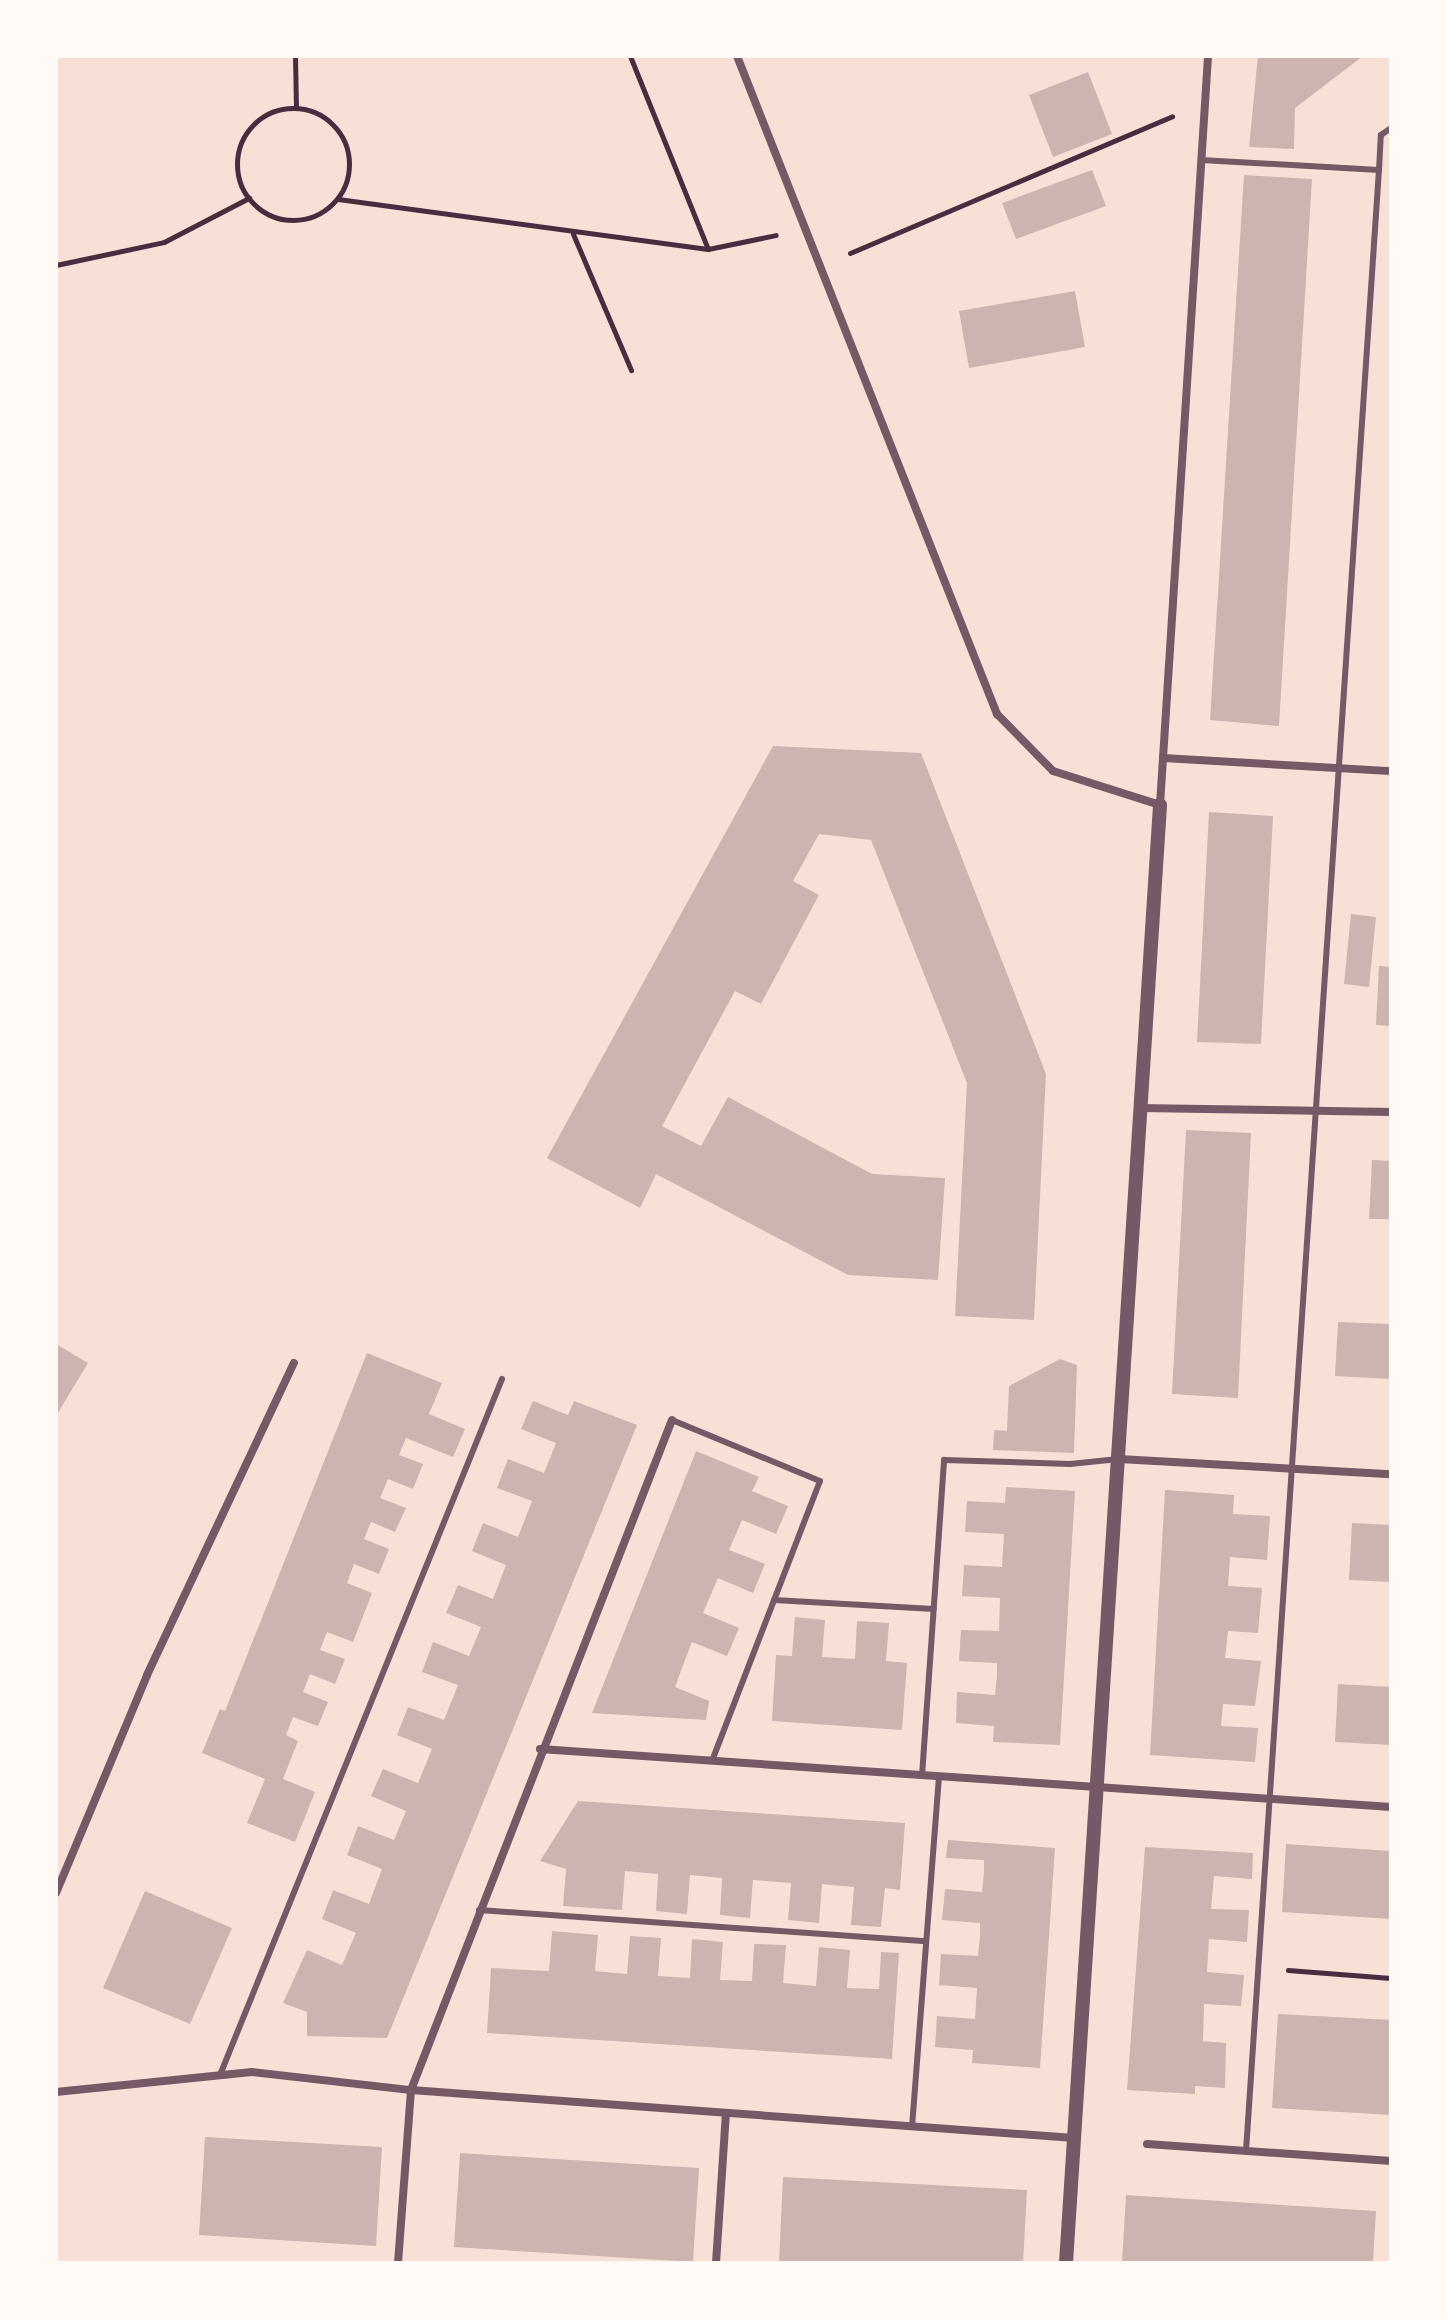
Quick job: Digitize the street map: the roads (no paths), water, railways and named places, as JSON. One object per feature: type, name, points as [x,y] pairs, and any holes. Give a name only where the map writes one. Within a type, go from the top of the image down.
[{"type":"street","points":[[737,56],[997,714],[1053,771],[1160,805]]},
{"type":"street","points":[[1066,2263],[1208,56]]},
{"type":"street","points":[[1163,758],[1391,771]]},
{"type":"street","points":[[1140,1108],[1391,1112]]},
{"type":"street","points":[[56,1893],[147,1675],[294,1363]]},
{"type":"street","points":[[398,2263],[411,2090],[540,1749],[672,1420]]},
{"type":"street","points":[[1119,1459],[1293,1471],[1391,1474]]},
{"type":"street","points":[[540,1749],[1391,1807]]},
{"type":"street","points":[[56,2092],[252,2072],[411,2090],[1074,2138]]},
{"type":"street","points":[[716,2263],[726,2113]]},
{"type":"street","points":[[1147,2144],[1391,2161]]},
{"type":"lane","points":[[1246,2151],[1381,135],[1391,128]]},
{"type":"lane","points":[[1201,160],[1379,170]]},
{"type":"lane","points":[[220,2075],[502,1379]]},
{"type":"lane","points":[[672,1420],[820,1481],[712,1761]]},
{"type":"lane","points":[[922,1776],[944,1460],[1070,1464],[1119,1459]]},
{"type":"lane","points":[[774,1600],[934,1609]]},
{"type":"lane","points":[[912,2127],[939,1777]]},
{"type":"lane","points":[[479,1910],[926,1941]]}]
